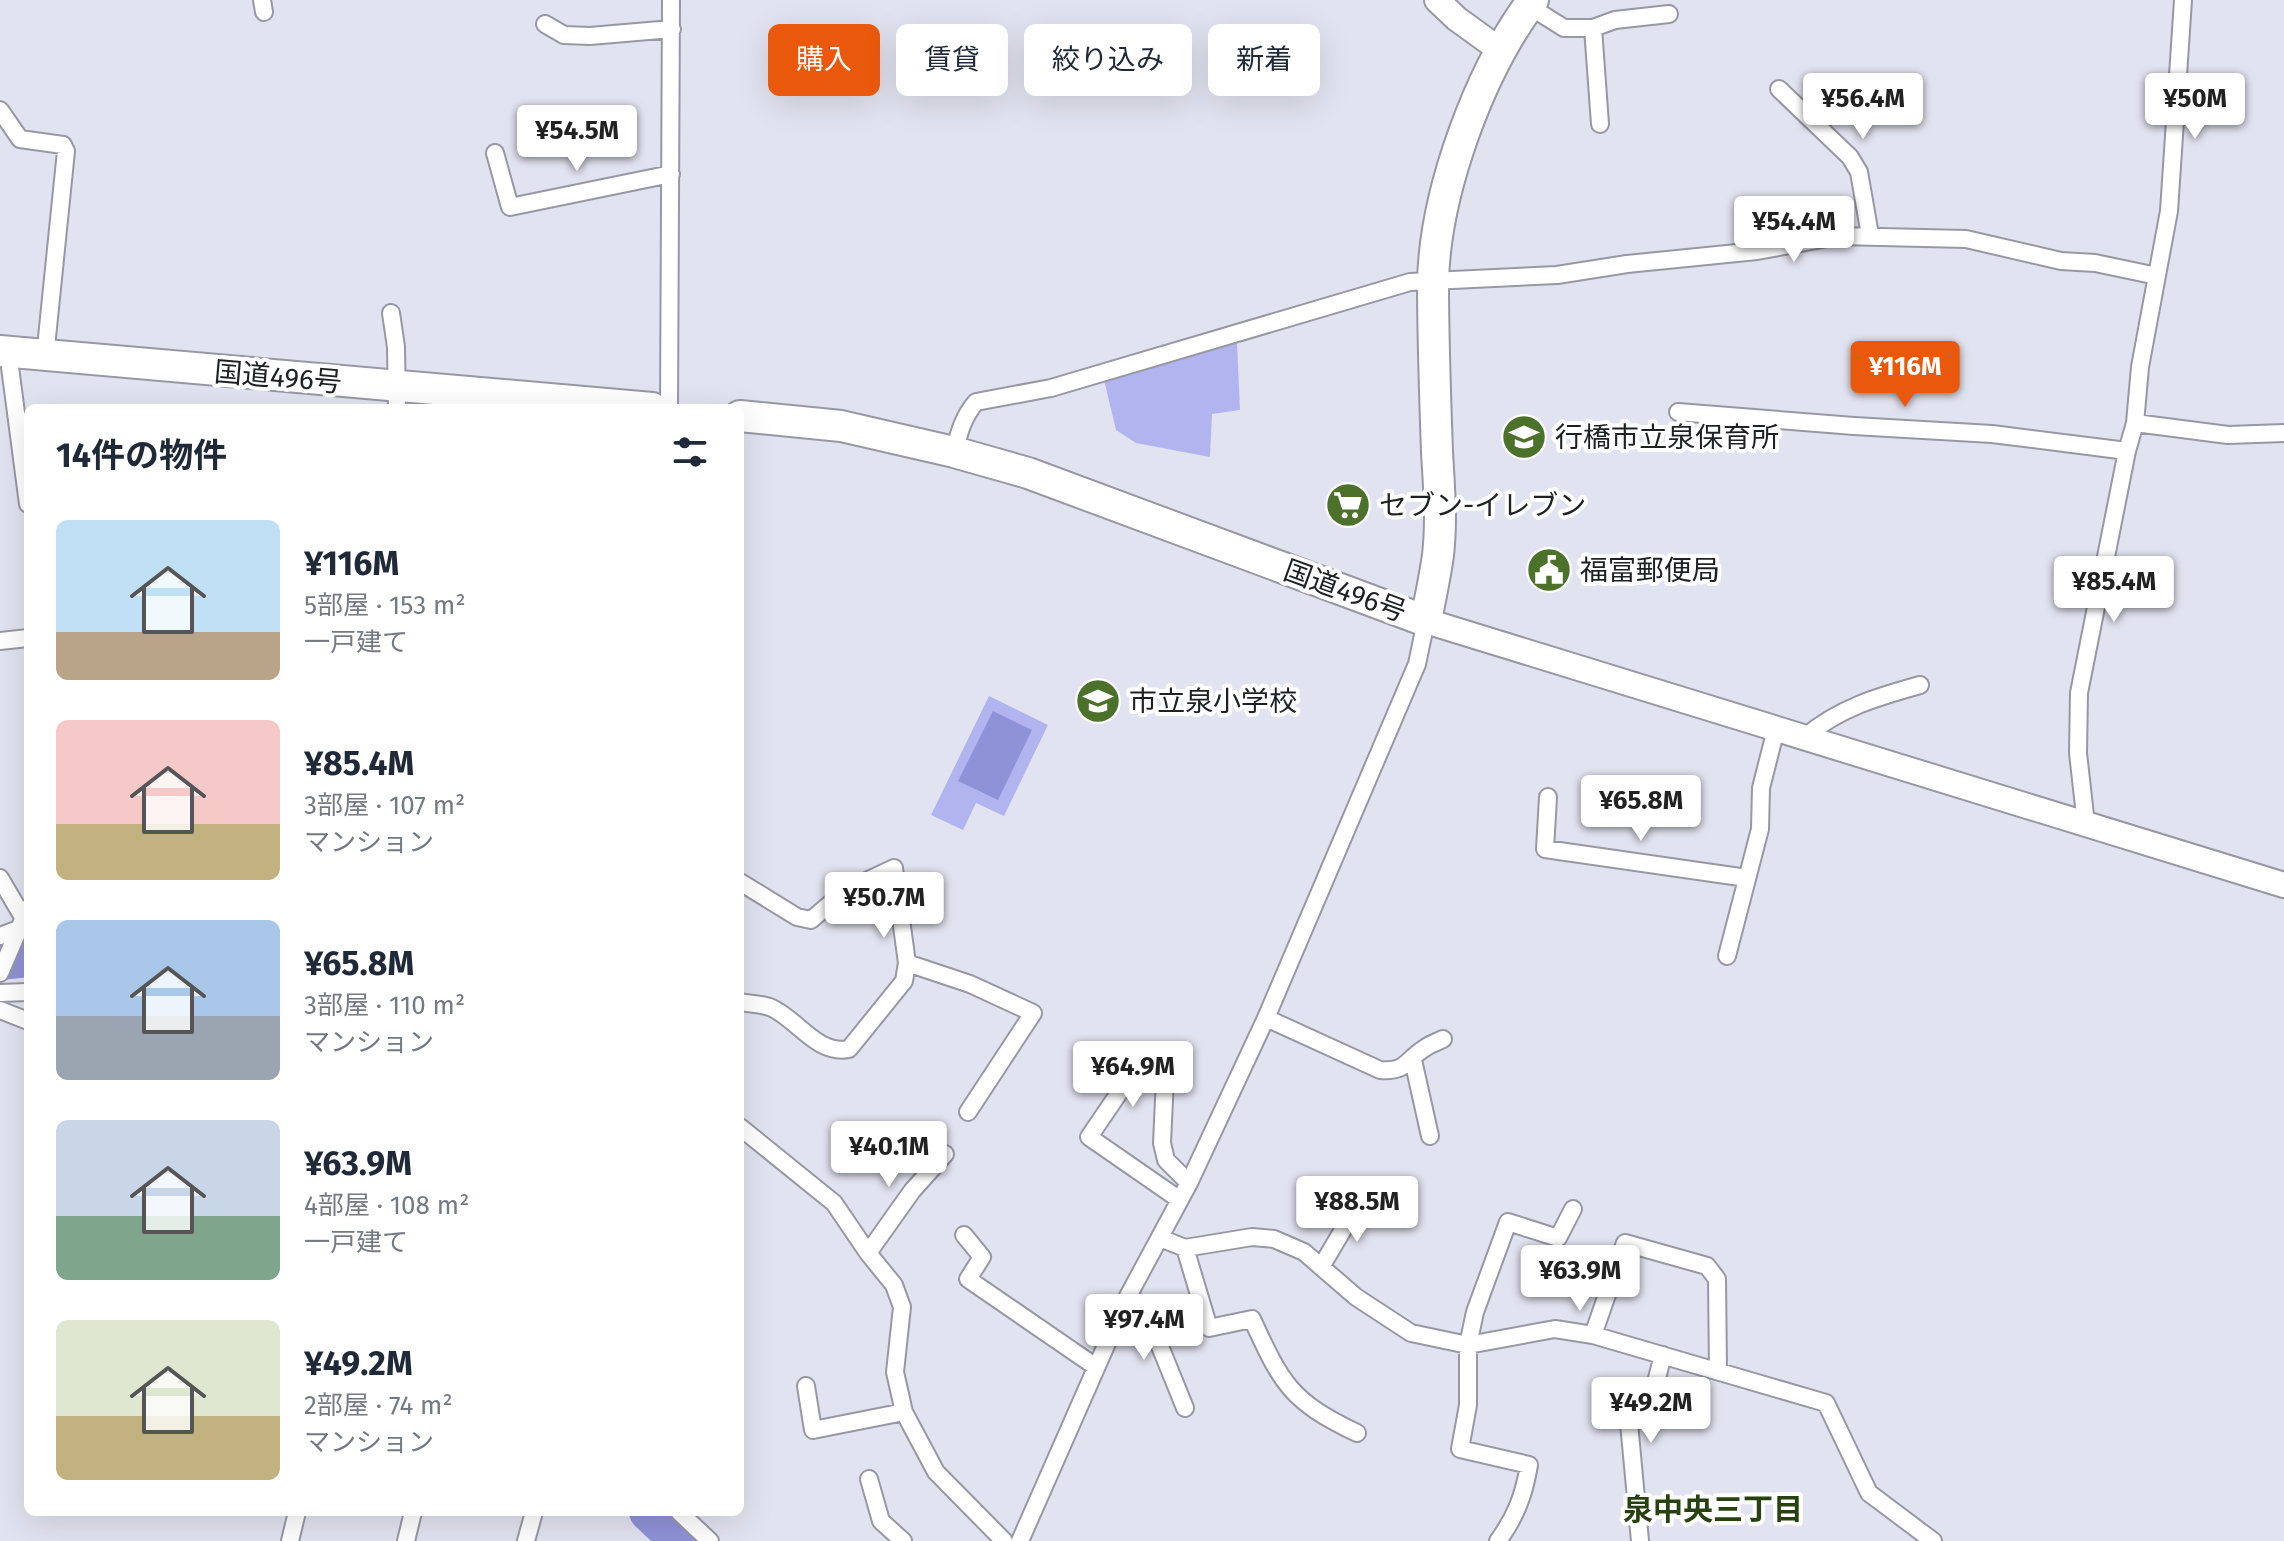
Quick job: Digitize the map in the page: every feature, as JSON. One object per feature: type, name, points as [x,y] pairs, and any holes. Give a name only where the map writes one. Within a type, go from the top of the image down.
[{"type":"highway","name":"国道496号","points":[[744,416],[841,426],[1028,473],[1426,621],[1438,555],[1440,506],[1433,280],[1445,205],[1458,152],[1476,101],[1500,50],[1531,3]]},
{"type":"highway","name":"国道496号","points":[[4,351],[397,398],[550,404]]},
{"type":"street","points":[[669,404],[671,0]]},
{"type":"street","points":[[1437,0],[1457,19],[1500,50]]},
{"type":"street","points":[[2086,824],[2078,753],[2079,693],[2135,423],[2140,367],[2169,211],[2183,0]]},
{"type":"street","points":[[1531,3],[1564,28],[1593,28],[1615,20],[1669,14]]},
{"type":"street","points":[[545,24],[564,35],[590,36],[672,29]]},
{"type":"street","points":[[1593,28],[1600,124]]},
{"type":"street","points":[[1779,89],[1850,157],[1859,172],[1870,235]]},
{"type":"street","points":[[0,110],[20,139],[63,145],[66,151],[45,357]]},
{"type":"street","points":[[495,153],[510,207],[671,174]]},
{"type":"street","points":[[954,452],[959,430],[976,402],[1051,388],[1410,282],[1557,275],[1627,264],[1757,251],[1838,236],[1870,235],[1966,239],[2061,261],[2095,263],[2157,276]]},
{"type":"street","points":[[391,313],[397,398]]},
{"type":"street","points":[[4,351],[24,478]]},
{"type":"street","points":[[1678,412],[1992,434],[2127,451]]},
{"type":"street","points":[[2135,423],[2228,435],[2284,433]]},
{"type":"street","points":[[1020,1541],[1126,1300],[1189,1183],[1266,1018],[1417,664],[1426,621],[2284,885]]},
{"type":"street","points":[[0,641],[24,638]]},
{"type":"street","points":[[1805,737],[1822,722],[1860,702],[1920,685]]},
{"type":"street","points":[[1727,956],[1760,829],[1761,788],[1776,729]]},
{"type":"street","points":[[1548,797],[1545,849],[1747,878]]},
{"type":"street","points":[[744,884],[797,917],[811,920],[845,891],[894,868],[907,963],[904,981],[849,1049],[838,1051],[826,1048],[771,1007],[744,1003]]},
{"type":"street","points":[[0,878],[24,919]]},
{"type":"street","points":[[0,936],[24,922]]},
{"type":"street","points":[[0,973],[24,923]]},
{"type":"street","points":[[907,963],[970,984],[1033,1013],[968,1112]]},
{"type":"street","points":[[0,993],[24,992]]},
{"type":"street","points":[[0,1010],[24,1019]]},
{"type":"street","points":[[1266,1018],[1380,1070],[1397,1071],[1423,1048],[1443,1039]]},
{"type":"street","points":[[1413,1060],[1430,1136]]},
{"type":"street","points":[[1180,1200],[1089,1137],[1123,1087],[1165,1078],[1162,1143],[1166,1160],[1189,1183]]},
{"type":"street","points":[[744,1130],[834,1203],[894,1285],[902,1307],[895,1372],[904,1412],[936,1472],[1004,1541]]},
{"type":"street","points":[[868,1253],[912,1191],[945,1154]]},
{"type":"street","points":[[1321,1267],[1360,1201]]},
{"type":"street","points":[[1498,1541],[1512,1522],[1523,1497],[1529,1465],[1460,1449],[1468,1405],[1468,1345],[1475,1312],[1508,1222],[1558,1238],[1573,1209]]},
{"type":"street","points":[[964,1235],[982,1257],[968,1279],[1096,1367]]},
{"type":"street","points":[[1160,1238],[1185,1248],[1252,1237],[1274,1239],[1304,1252],[1356,1297],[1411,1333],[1468,1345],[1555,1329],[1593,1335],[1826,1403],[1869,1493],[1933,1541]]},
{"type":"street","points":[[1593,1335],[1625,1243],[1707,1266],[1717,1279],[1718,1371]]},
{"type":"street","points":[[1185,1248],[1209,1328],[1252,1319],[1274,1366],[1294,1396],[1324,1417],[1357,1433]]},
{"type":"street","points":[[1126,1300],[1153,1329],[1185,1408]]},
{"type":"street","points":[[1640,1541],[1629,1423],[1649,1409],[1663,1355]]},
{"type":"street","points":[[806,1386],[813,1430],[904,1412]]},
{"type":"street","points":[[869,1479],[881,1521],[903,1541]]},
{"type":"street","points":[[290,1541],[296,1516]]},
{"type":"street","points":[[406,1541],[412,1516]]},
{"type":"street","points":[[526,1541],[533,1516]]},
{"type":"street","points":[[683,1516],[710,1541]]},
{"type":"shaded area","points":[[1237,342],[1240,410],[1212,414],[1210,457],[1136,443],[1116,430],[1104,380]]},
{"type":"shaded area","points":[[989,696],[1048,725],[1004,816],[976,803],[963,830],[931,815]]},
{"type":"shaded area","points":[[993,711],[1032,730],[998,800],[958,781]]},
{"type":"waterway","points":[[0,961],[24,958]]},
{"type":"waterway","points":[[652,1516],[679,1541]]},
{"type":"place","name":"行橋市立泉保育所","points":[[1524,437]]},
{"type":"place","name":"セブン-イレブン","points":[[1348,505]]},
{"type":"place","name":"福富郵便局","points":[[1549,570]]},
{"type":"place","name":"市立泉小学校","points":[[1098,701]]},
{"type":"district","name":"泉中央三丁目","points":[[1713,1510]]}]
